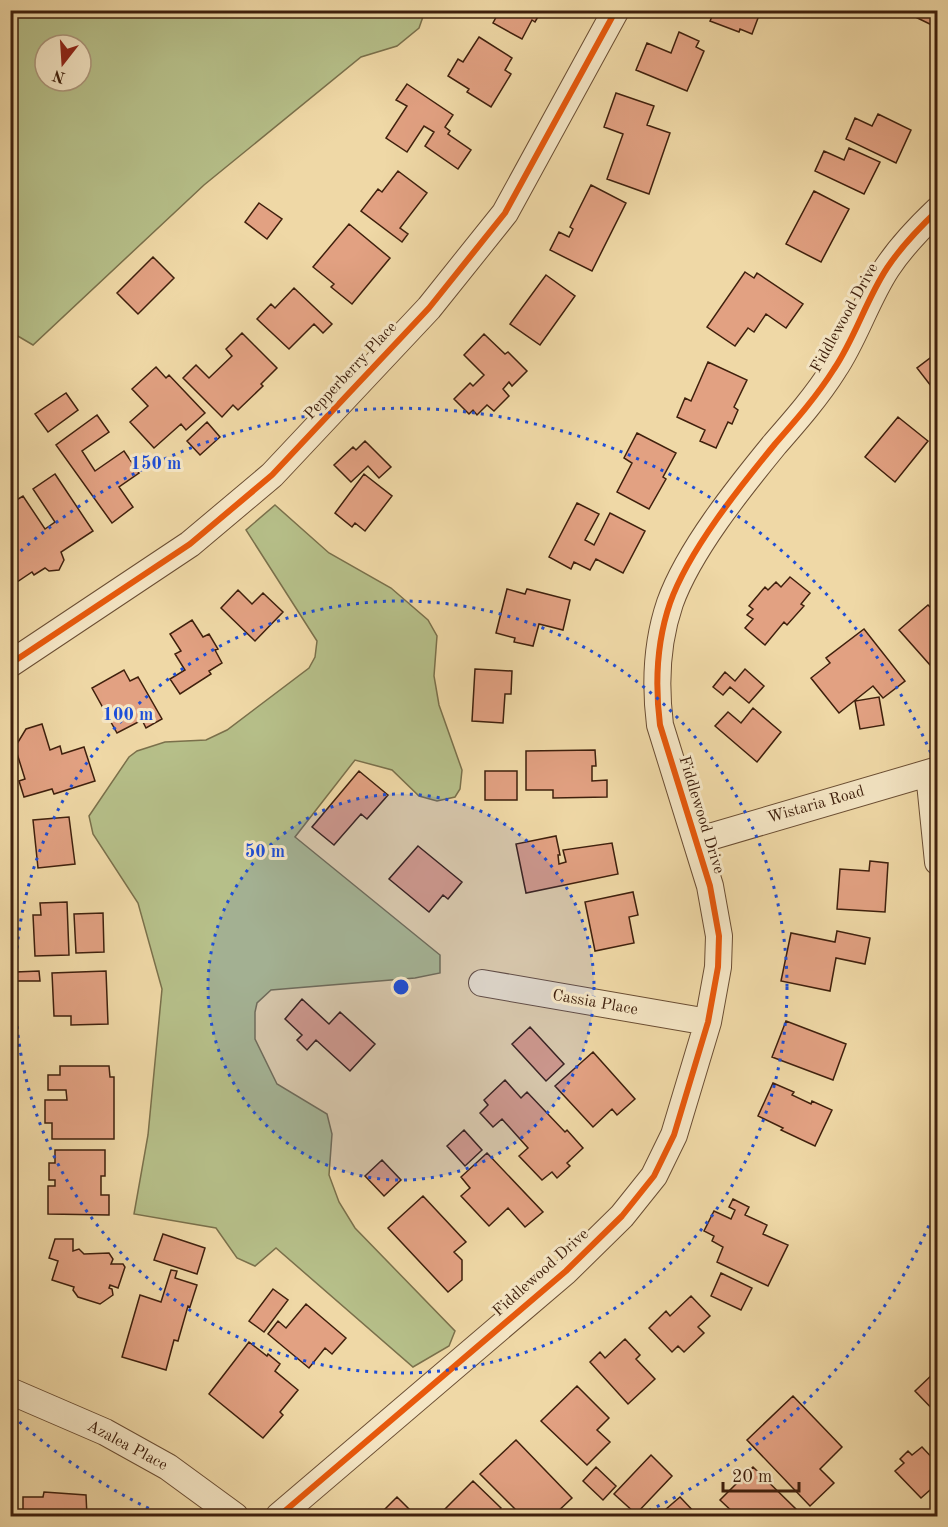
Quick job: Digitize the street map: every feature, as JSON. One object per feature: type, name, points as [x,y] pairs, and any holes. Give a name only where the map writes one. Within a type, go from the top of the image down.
[{"type":"street","name":"Pepperberry Place","points":[[10,664],[190,544],[272,476],[429,308],[505,213],[616,10]]},
{"type":"street","name":"Fiddlewood Drive","points":[[279,1516],[566,1271],[622,1216],[654,1176],[674,1135],[708,1022],[718,967],[719,936],[710,886],[660,725],[657,699],[661,638],[670,603],[696,552],[746,481],[808,407],[836,368],[886,269],[913,235],[938,210]]},
{"type":"street","name":"Wistaria Road","points":[[696,841],[933,772]]},
{"type":"street","points":[[933,772],[938,862]]},
{"type":"street","name":"Cassia Place","points":[[482,983],[708,1022]]},
{"type":"street","name":"Azalea Place","points":[[10,1391],[105,1432],[168,1467],[235,1516]]},
{"type":"green space","points":[[11,10],[425,11],[419,28],[397,46],[361,57],[204,185],[33,345],[11,332]]},
{"type":"green space","points":[[275,505],[329,553],[391,588],[428,620],[437,636],[434,676],[439,705],[462,770],[460,789],[455,797],[437,801],[419,796],[392,770],[355,760],[295,837],[440,955],[440,973],[415,978],[271,990],[257,1003],[255,1012],[255,1039],[277,1084],[327,1114],[332,1134],[329,1175],[339,1202],[355,1228],[455,1331],[449,1346],[413,1367],[276,1248],[255,1266],[237,1258],[216,1228],[134,1214],[148,1135],[162,989],[138,903],[93,834],[89,816],[129,757],[137,751],[165,742],[206,740],[227,730],[309,668],[315,657],[317,641],[246,530]]},
{"type":"building","points":[[500,10],[542,10],[535,22],[532,20],[522,39],[493,23]]},
{"type":"building","points":[[715,10],[761,10],[752,34],[740,29],[739,32],[710,21]]},
{"type":"building","points":[[901,10],[938,10],[938,28]]},
{"type":"building","points":[[679,32],[699,41],[696,47],[704,51],[687,91],[636,70],[647,43],[671,53]]},
{"type":"building","points":[[479,37],[512,58],[505,70],[511,74],[491,107],[467,92],[469,89],[448,76],[458,59],[463,62]]},
{"type":"building","points":[[407,84],[453,115],[445,127],[450,131],[448,134],[471,150],[458,169],[425,146],[434,132],[424,126],[407,152],[386,138],[407,106],[396,100]]},
{"type":"building","points":[[616,93],[654,106],[647,125],[670,133],[649,194],[607,179],[623,134],[604,127]]},
{"type":"building","points":[[878,114],[911,130],[896,163],[846,139],[855,118],[872,126]]},
{"type":"building","points":[[849,148],[880,162],[864,194],[815,171],[824,151],[844,160]]},
{"type":"building","points":[[398,171],[427,193],[400,228],[408,234],[402,242],[361,211],[378,189],[382,192]]},
{"type":"building","points":[[591,185],[626,203],[592,271],[550,250],[559,232],[569,237],[573,229],[570,227]]},
{"type":"building","points":[[814,191],[849,209],[821,262],[786,244]]},
{"type":"building","points":[[259,203],[282,219],[267,239],[245,222]]},
{"type":"building","points":[[349,224],[390,258],[352,304],[331,287],[334,284],[313,267]]},
{"type":"building","points":[[153,257],[174,278],[138,314],[117,293]]},
{"type":"building","points":[[745,272],[754,278],[757,273],[803,304],[786,328],[766,314],[754,332],[748,328],[735,346],[707,327]]},
{"type":"building","points":[[546,275],[575,296],[540,345],[510,324]]},
{"type":"building","points":[[294,288],[332,324],[323,333],[314,324],[289,349],[257,319],[271,304],[275,308]]},
{"type":"building","points":[[242,333],[277,368],[261,384],[263,386],[238,410],[233,405],[222,417],[183,378],[196,365],[209,378],[232,356],[226,349]]},
{"type":"building","points":[[484,334],[505,354],[508,352],[527,371],[512,386],[509,382],[503,389],[509,396],[494,411],[487,405],[477,415],[473,410],[469,414],[454,399],[470,383],[473,386],[484,375],[464,355]]},
{"type":"building","points":[[938,352],[938,395],[917,368]]},
{"type":"building","points":[[708,362],[747,380],[734,407],[738,410],[732,424],[728,422],[716,448],[700,441],[705,430],[677,417],[685,398],[691,401]]},
{"type":"building","points":[[156,367],[166,378],[169,375],[205,413],[186,430],[181,424],[154,448],[130,422],[148,406],[132,389]]},
{"type":"building","points":[[66,393],[78,410],[48,432],[35,414]]},
{"type":"building","points":[[97,415],[109,432],[82,451],[95,471],[124,451],[139,473],[119,487],[133,507],[112,523],[56,445]]},
{"type":"building","points":[[898,417],[928,441],[895,482],[865,457]]},
{"type":"building","points":[[207,422],[220,437],[200,455],[187,441]]},
{"type":"building","points":[[637,433],[676,453],[663,477],[666,479],[649,509],[617,492],[632,463],[624,458]]},
{"type":"building","points":[[365,441],[391,467],[379,478],[368,466],[351,482],[334,465],[353,447],[356,450]]},
{"type":"building","points":[[55,474],[93,531],[61,552],[64,560],[59,570],[49,571],[45,568],[34,575],[32,572],[14,584],[10,579],[10,556],[16,553],[10,544],[10,504],[23,496],[45,529],[55,522],[33,489]]},
{"type":"building","points":[[364,474],[392,496],[365,531],[355,523],[352,527],[335,513]]},
{"type":"building","points":[[577,503],[599,514],[585,540],[594,545],[610,513],[645,531],[623,573],[596,559],[590,570],[574,562],[571,569],[549,557]]},
{"type":"building","points":[[790,577],[810,593],[801,604],[804,606],[787,625],[784,622],[765,645],[745,628],[753,619],[747,615],[753,609],[749,606],[765,587],[768,590],[776,582],[781,587]]},
{"type":"building","points":[[507,589],[525,594],[527,589],[570,600],[563,630],[539,624],[533,646],[514,642],[515,638],[496,633]]},
{"type":"building","points":[[238,590],[252,604],[263,593],[283,612],[255,641],[221,608]]},
{"type":"building","points":[[928,605],[938,615],[938,674],[899,630]]},
{"type":"building","points":[[192,620],[203,637],[209,634],[218,649],[215,650],[222,663],[209,671],[211,674],[180,694],[170,679],[185,670],[175,654],[181,651],[170,634]]},
{"type":"building","points":[[864,629],[905,681],[883,698],[873,686],[839,713],[811,678],[830,663],[826,658]]},
{"type":"building","points":[[475,669],[512,671],[511,694],[505,694],[503,723],[472,721]]},
{"type":"building","points":[[745,669],[764,686],[749,703],[730,687],[723,695],[713,687],[725,672],[735,681]]},
{"type":"building","points":[[124,670],[130,681],[138,677],[162,719],[146,728],[142,720],[117,733],[92,688]]},
{"type":"building","points":[[879,697],[884,725],[860,729],[855,701]]},
{"type":"building","points":[[753,708],[781,732],[757,762],[715,726],[728,712],[741,723]]},
{"type":"building","points":[[42,724],[50,750],[60,746],[62,754],[84,747],[95,781],[54,794],[52,789],[24,797],[19,781],[25,779],[15,747],[26,729]]},
{"type":"building","points":[[595,750],[596,766],[592,766],[592,781],[607,780],[607,797],[553,798],[553,790],[526,790],[526,751]]},
{"type":"building","points":[[359,771],[388,795],[367,819],[361,814],[334,845],[312,827]]},
{"type":"building","points":[[485,771],[517,771],[517,800],[485,800]]},
{"type":"building","points":[[69,817],[75,864],[38,868],[33,820]]},
{"type":"building","points":[[556,836],[560,855],[558,855],[559,864],[566,862],[563,850],[612,843],[618,874],[526,893],[516,844]]},
{"type":"building","points":[[418,846],[462,882],[448,899],[443,895],[429,912],[389,879]]},
{"type":"building","points":[[870,861],[888,863],[885,912],[837,909],[840,869],[869,871]]},
{"type":"building","points":[[633,892],[638,915],[629,917],[634,943],[595,951],[585,902]]},
{"type":"building","points":[[67,902],[69,955],[35,956],[33,915],[41,915],[40,903]]},
{"type":"building","points":[[103,913],[104,952],[76,953],[74,914]]},
{"type":"building","points":[[837,931],[870,938],[865,964],[836,958],[830,991],[781,981],[791,933],[835,942]]},
{"type":"building","points":[[39,971],[40,981],[17,981],[16,972]]},
{"type":"building","points":[[106,971],[108,1024],[71,1025],[71,1016],[54,1016],[52,973]]},
{"type":"building","points":[[302,999],[329,1024],[340,1012],[375,1044],[350,1071],[316,1040],[307,1050],[297,1040],[302,1035],[285,1019]]},
{"type":"building","points":[[786,1021],[846,1044],[833,1080],[772,1057]]},
{"type":"building","points":[[530,1027],[564,1064],[546,1081],[512,1044]]},
{"type":"building","points":[[593,1052],[635,1099],[617,1115],[612,1109],[593,1127],[555,1086]]},
{"type":"building","points":[[60,1066],[109,1066],[110,1077],[114,1077],[114,1139],[52,1139],[52,1123],[45,1123],[45,1100],[67,1100],[66,1090],[48,1090],[48,1075],[60,1075]]},
{"type":"building","points":[[505,1080],[521,1098],[527,1092],[583,1148],[567,1163],[570,1166],[557,1178],[552,1172],[542,1180],[519,1156],[528,1148],[502,1119],[493,1127],[480,1113],[488,1105],[484,1100]]},
{"type":"building","points":[[773,1083],[794,1092],[792,1095],[811,1104],[812,1101],[832,1110],[815,1146],[758,1116]]},
{"type":"building","points":[[464,1130],[482,1150],[465,1166],[447,1146]]},
{"type":"building","points":[[55,1150],[105,1150],[105,1176],[101,1176],[101,1195],[109,1195],[109,1215],[48,1214],[48,1186],[55,1186],[55,1180],[49,1180],[49,1163],[55,1163]]},
{"type":"building","points":[[487,1153],[543,1212],[525,1227],[508,1208],[489,1226],[461,1196],[470,1188],[461,1177]]},
{"type":"building","points":[[382,1160],[401,1180],[384,1196],[365,1176]]},
{"type":"building","points":[[423,1196],[466,1242],[454,1252],[462,1260],[462,1280],[448,1292],[388,1228]]},
{"type":"building","points":[[733,1199],[749,1207],[745,1215],[767,1225],[763,1234],[788,1245],[768,1286],[717,1262],[723,1247],[712,1241],[714,1236],[704,1231],[714,1211],[731,1219],[735,1210],[729,1207]]},
{"type":"building","points":[[163,1234],[205,1248],[197,1274],[154,1260]]},
{"type":"building","points":[[55,1239],[73,1239],[73,1251],[79,1249],[84,1254],[109,1253],[113,1259],[111,1264],[123,1264],[125,1267],[118,1288],[110,1285],[109,1288],[112,1289],[113,1295],[100,1304],[78,1297],[73,1290],[74,1287],[52,1280],[58,1261],[49,1258]]},
{"type":"building","points":[[171,1270],[177,1271],[175,1278],[197,1285],[178,1341],[174,1340],[166,1370],[122,1357],[140,1295],[161,1302]]},
{"type":"building","points":[[721,1273],[752,1288],[741,1310],[711,1296]]},
{"type":"building","points":[[273,1289],[288,1300],[264,1332],[249,1321]]},
{"type":"building","points":[[691,1296],[710,1316],[698,1327],[704,1333],[684,1352],[678,1346],[672,1352],[649,1328],[666,1311],[670,1316]]},
{"type":"building","points":[[306,1304],[346,1338],[332,1354],[325,1348],[309,1368],[268,1334],[278,1321],[286,1328]]},
{"type":"building","points":[[625,1339],[640,1355],[636,1359],[655,1379],[628,1404],[590,1362],[600,1352],[605,1358]]},
{"type":"building","points":[[249,1342],[280,1364],[275,1371],[298,1390],[280,1412],[283,1415],[263,1438],[209,1394]]},
{"type":"building","points":[[936,1371],[938,1373],[938,1415],[915,1391]]},
{"type":"building","points":[[577,1386],[609,1418],[597,1430],[610,1442],[587,1465],[541,1421]]},
{"type":"building","points":[[793,1396],[842,1447],[820,1469],[834,1483],[810,1506],[747,1440]]},
{"type":"building","points":[[516,1440],[572,1498],[553,1516],[522,1516],[480,1474]]},
{"type":"building","points":[[922,1447],[938,1464],[938,1483],[921,1498],[895,1471],[904,1463],[900,1459],[908,1451],[912,1455]]},
{"type":"building","points":[[651,1455],[672,1476],[636,1514],[614,1494]]},
{"type":"building","points":[[596,1467],[616,1486],[603,1500],[583,1481]]},
{"type":"building","points":[[753,1467],[800,1513],[796,1516],[737,1516],[720,1500]]},
{"type":"building","points":[[473,1481],[501,1508],[493,1516],[438,1516]]},
{"type":"building","points":[[44,1492],[86,1495],[87,1516],[23,1516],[23,1497],[43,1497]]},
{"type":"building","points":[[397,1497],[416,1516],[378,1516]]},
{"type":"building","points":[[680,1497],[698,1516],[658,1516]]},
{"type":"cycle path","points":[[10,664],[190,544],[272,475],[429,308],[505,213],[616,10]]},
{"type":"cycle path","points":[[279,1516],[566,1271],[622,1216],[654,1176],[674,1135],[708,1022],[718,967],[719,936],[710,886],[660,725],[658,663],[662,632],[670,603],[689,562],[716,520],[821,389],[841,357],[887,268],[938,210]]}]
